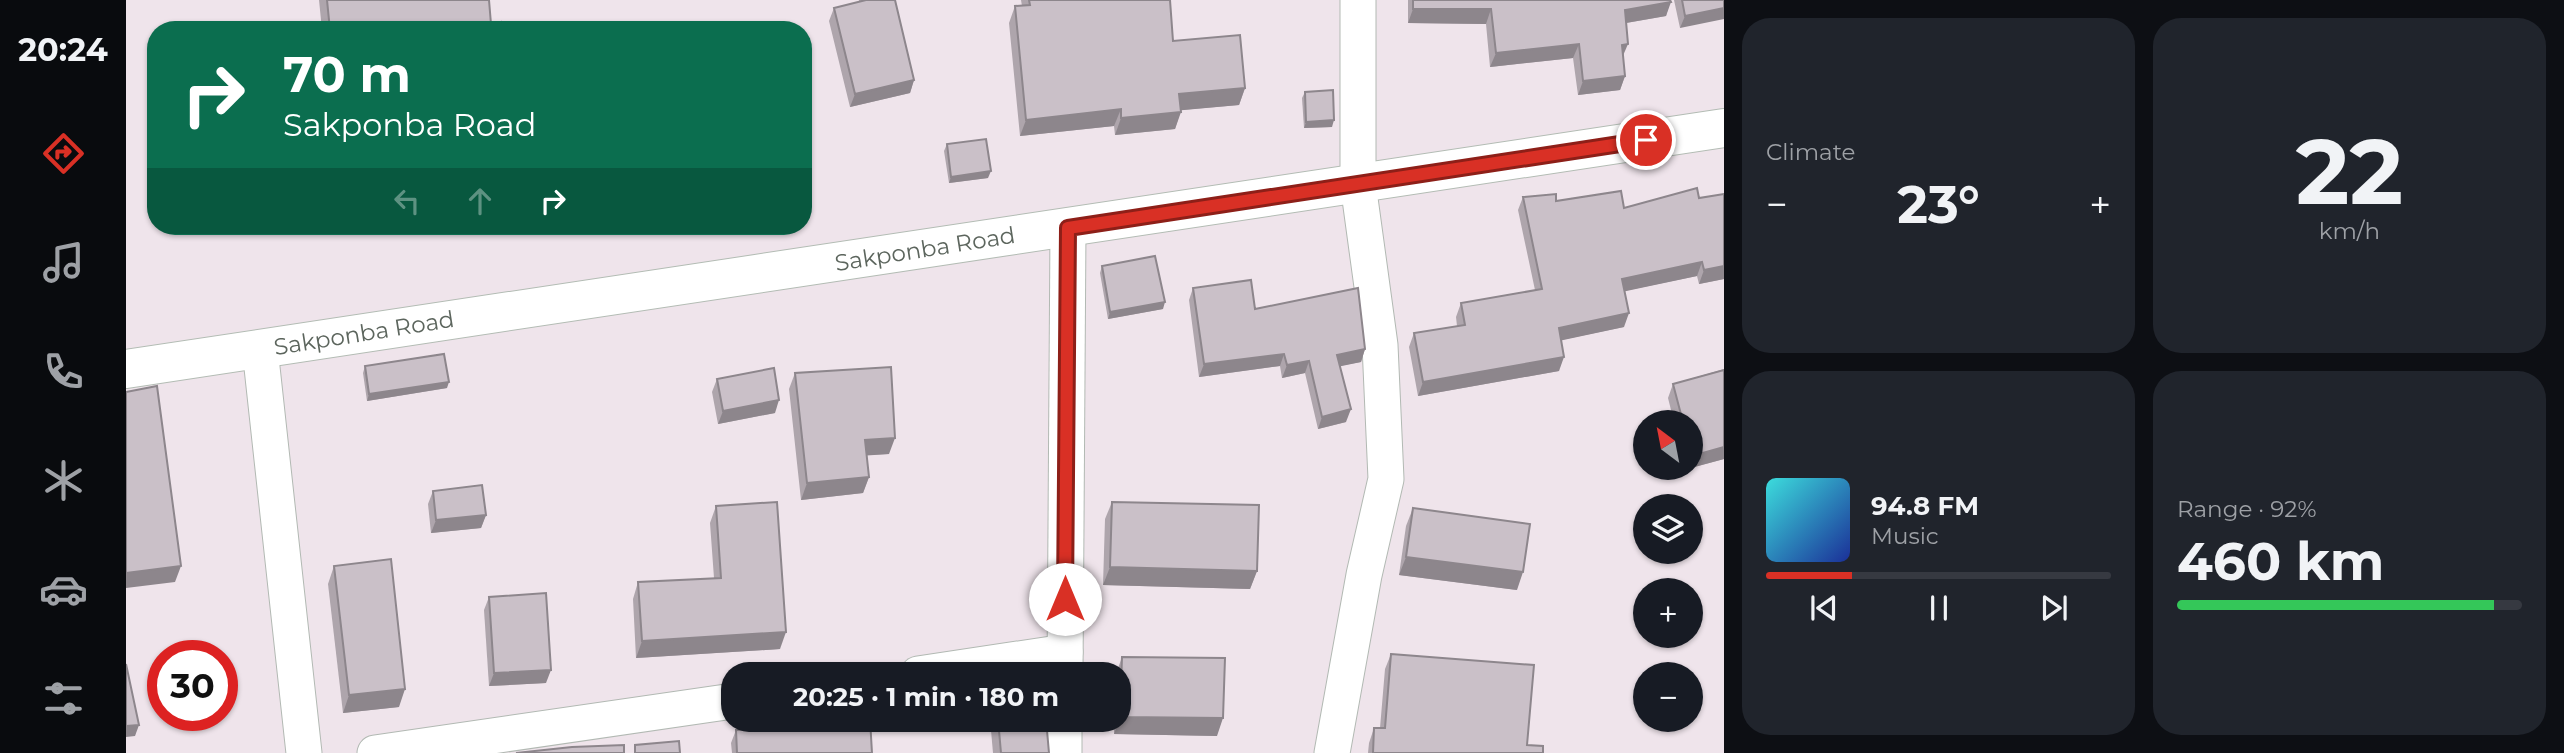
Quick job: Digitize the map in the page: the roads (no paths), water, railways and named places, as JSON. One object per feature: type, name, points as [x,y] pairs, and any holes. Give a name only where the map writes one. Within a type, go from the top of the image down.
[{"type":"main road","name":"Sakponba Road","points":[[126,369],[1724,128]]},
{"type":"street","points":[[1332,753],[1364,575],[1386,479],[1380,345],[1358,184],[1358,0]]},
{"type":"street","points":[[1065,662],[1068,228]]},
{"type":"street","points":[[260,349],[304,753]]},
{"type":"street","points":[[375,753],[721,703]]},
{"type":"street","points":[[1064,732],[1064,753]]}]
